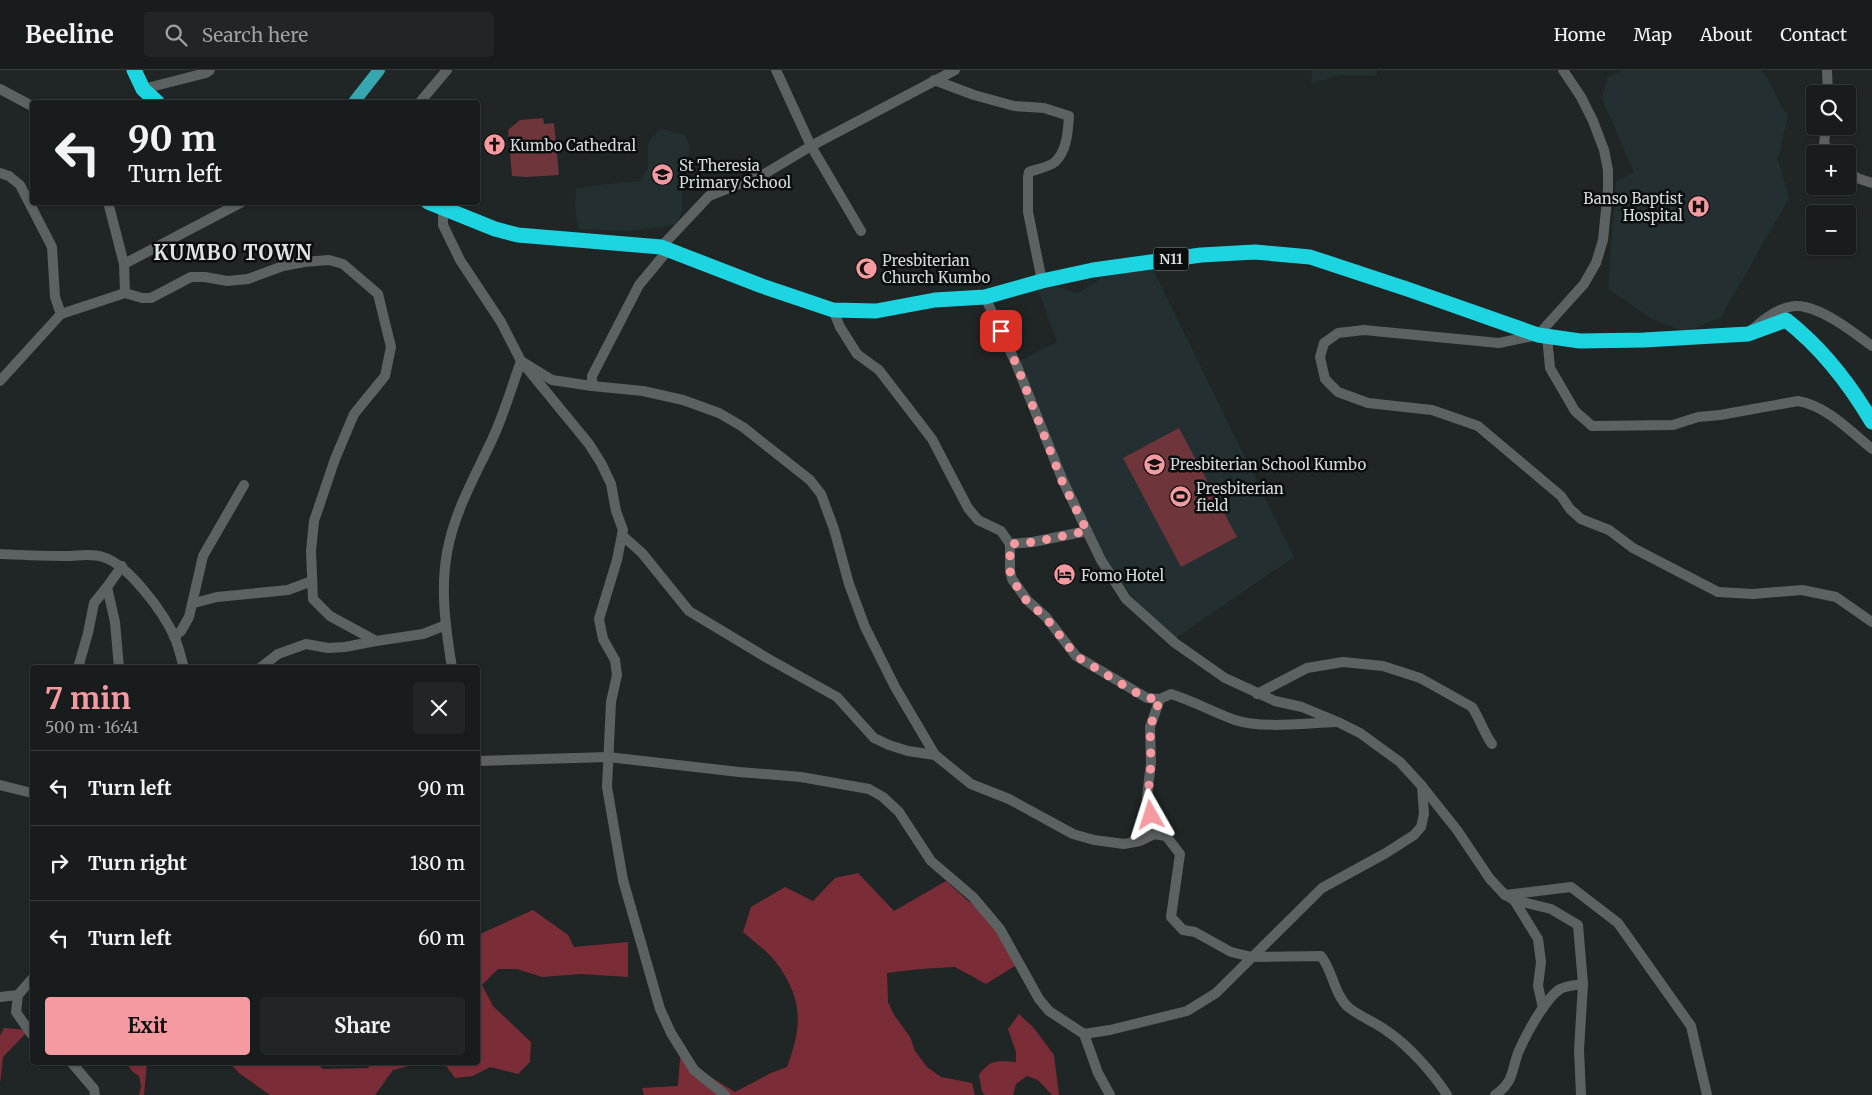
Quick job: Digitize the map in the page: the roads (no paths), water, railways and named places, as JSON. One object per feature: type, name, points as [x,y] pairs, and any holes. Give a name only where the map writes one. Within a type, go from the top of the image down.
[{"type":"highway","points":[[134,70],[143,89],[155,100]]},
{"type":"highway","name":"N11","points":[[434,205],[518,235],[664,249],[762,286],[833,310],[876,311],[935,300],[985,297],[1042,281],[1093,270],[1201,255],[1255,252],[1310,257],[1543,335],[1580,341],[1644,340],[1748,334],[1786,320],[1812,342],[1834,367],[1872,422]]},
{"type":"main road","points":[[356,100],[379,70]]},
{"type":"street","points":[[143,89],[206,73],[210,70]]},
{"type":"street","points":[[422,100],[447,70]]},
{"type":"street","points":[[776,70],[810,146],[861,231]]},
{"type":"street","points":[[592,386],[592,376],[639,285],[664,249],[708,196],[766,173],[810,146],[954,70]]},
{"type":"street","points":[[1563,70],[1581,97],[1604,150],[1608,170],[1603,240],[1596,263],[1584,284],[1543,335],[1499,343],[1364,330],[1338,333],[1324,343],[1320,357],[1325,379],[1338,392],[1368,403],[1432,410],[1478,426],[1561,496],[1570,509],[1581,519],[1609,530],[1633,548],[1718,592],[1753,594],[1802,590],[1836,597],[1872,622]]},
{"type":"street","points":[[1827,70],[1828,85]]},
{"type":"street","points":[[934,80],[974,95],[1014,106],[1044,108],[1069,116],[1067,136],[1061,154],[1054,163],[1029,172],[1028,177],[1028,212],[1042,281]]},
{"type":"street","points":[[0,89],[30,105]]},
{"type":"street","points":[[0,173],[9,176],[20,185],[30,204]]},
{"type":"street","points":[[1856,177],[1872,183]]},
{"type":"street","points":[[30,205],[52,247],[55,297],[61,314]]},
{"type":"street","points":[[109,205],[124,264],[125,293]]},
{"type":"street","points":[[124,264],[236,205]]},
{"type":"street","points":[[443,209],[443,225],[460,260],[501,322],[522,362],[589,444],[601,463],[610,484],[616,511],[623,530],[617,560],[599,619],[603,639],[615,660],[617,675],[611,702],[607,787],[623,880],[660,1009],[671,1033],[694,1070],[725,1095]]},
{"type":"street","points":[[0,381],[61,314],[125,293],[142,298],[151,298],[191,277],[206,277],[227,281],[248,279],[282,266],[304,262],[329,260],[343,264],[378,294],[391,347],[385,376],[354,414],[314,521],[311,551],[312,581],[314,599],[330,616],[376,641]]},
{"type":"street","points":[[985,297],[1017,366],[1062,481],[1101,560],[1126,599],[1175,643],[1225,678],[1257,694],[1275,701],[1302,707],[1338,722],[1360,733],[1400,762],[1422,786],[1509,898],[1538,939],[1541,962],[1538,986],[1543,1008]]},
{"type":"street","points":[[1748,334],[1766,318],[1786,308],[1804,306],[1829,318],[1872,346]]},
{"type":"street","points":[[833,310],[840,327],[857,354],[879,370],[932,439],[968,508],[978,520],[1001,531],[1010,544],[1010,571],[1012,579],[1026,600],[1046,618],[1076,656],[1147,698],[1160,699],[1171,694],[1236,720],[1249,723],[1296,724],[1338,722]]},
{"type":"street","points":[[1543,335],[1550,368],[1575,411],[1592,426],[1673,425],[1698,417],[1720,415],[1798,401],[1810,404],[1837,420],[1872,449]]},
{"type":"street","points":[[522,362],[552,380],[643,391],[683,400],[720,413],[743,427],[810,480],[821,494],[849,584],[866,627],[894,687],[935,755],[971,784],[1009,799],[1073,834],[1094,840],[1124,844],[1140,841],[1154,834],[1166,836],[1180,854],[1171,917],[1183,930],[1195,932],[1231,952],[1252,956],[1322,956],[1338,992],[1348,1006],[1390,1032],[1436,1078],[1447,1095]]},
{"type":"street","points":[[452,665],[446,624],[444,584],[447,554],[457,515],[468,486],[491,442],[522,362]]},
{"type":"street","points":[[174,637],[181,631],[189,617],[194,603],[203,556],[244,485]]},
{"type":"street","points":[[1010,544],[1034,542],[1087,531]]},
{"type":"street","points":[[622,534],[642,553],[690,611],[767,658],[837,697],[874,738],[908,751],[935,755]]},
{"type":"street","points":[[0,554],[66,556],[90,554],[103,557],[122,566],[141,587],[174,637],[183,665]]},
{"type":"street","points":[[79,665],[94,603],[108,587],[122,566]]},
{"type":"street","points":[[194,603],[217,597],[288,590],[312,581]]},
{"type":"street","points":[[108,587],[115,622],[119,665]]},
{"type":"street","points":[[264,665],[278,654],[306,644],[317,647],[337,648],[423,634],[446,624]]},
{"type":"street","points":[[1257,694],[1306,668],[1343,662],[1383,666],[1420,678],[1472,707],[1484,734],[1492,744]]},
{"type":"street","points":[[1154,834],[1148,796],[1151,764],[1150,727],[1160,699]]},
{"type":"street","points":[[480,761],[608,757],[801,777],[869,789],[883,797],[899,812],[931,861],[973,897],[1000,929],[1039,999],[1049,1012],[1084,1034],[1098,1073],[1110,1095]]},
{"type":"street","points":[[0,785],[30,792]]},
{"type":"street","points":[[1084,1034],[1110,1030],[1187,1011],[1216,993],[1322,888],[1386,853],[1414,835],[1421,827],[1424,814],[1422,786]]},
{"type":"street","points":[[1509,898],[1571,887],[1618,924],[1691,1026],[1707,1095]]},
{"type":"street","points":[[1509,898],[1552,909],[1578,925],[1583,984],[1579,1050],[1582,1095]]},
{"type":"street","points":[[30,981],[18,995],[16,1012],[30,1032]]},
{"type":"street","points":[[1495,1095],[1502,1090],[1513,1074],[1518,1053],[1535,1018],[1561,989],[1583,984]]},
{"type":"street","points":[[0,997],[18,995]]},
{"type":"street","points":[[74,1065],[94,1088],[95,1095]]},
{"type":"place","name":"Kumbo Cathedral","points":[[494,145]]},
{"type":"place","name":"St Theresia Primary School","points":[[663,174]]},
{"type":"place","name":"Banso Baptist Hospital","points":[[1699,207]]},
{"type":"place","name":"Presbiterian Church Kumbo","points":[[866,269]]},
{"type":"place","name":"Presbiterian School Kumbo","points":[[1154,464]]},
{"type":"place","name":"Presbiterian field","points":[[1180,497]]},
{"type":"place","name":"Fomo Hotel","points":[[1065,575]]},
{"type":"district","name":"KUMBO TOWN","points":[[233,252]]}]
